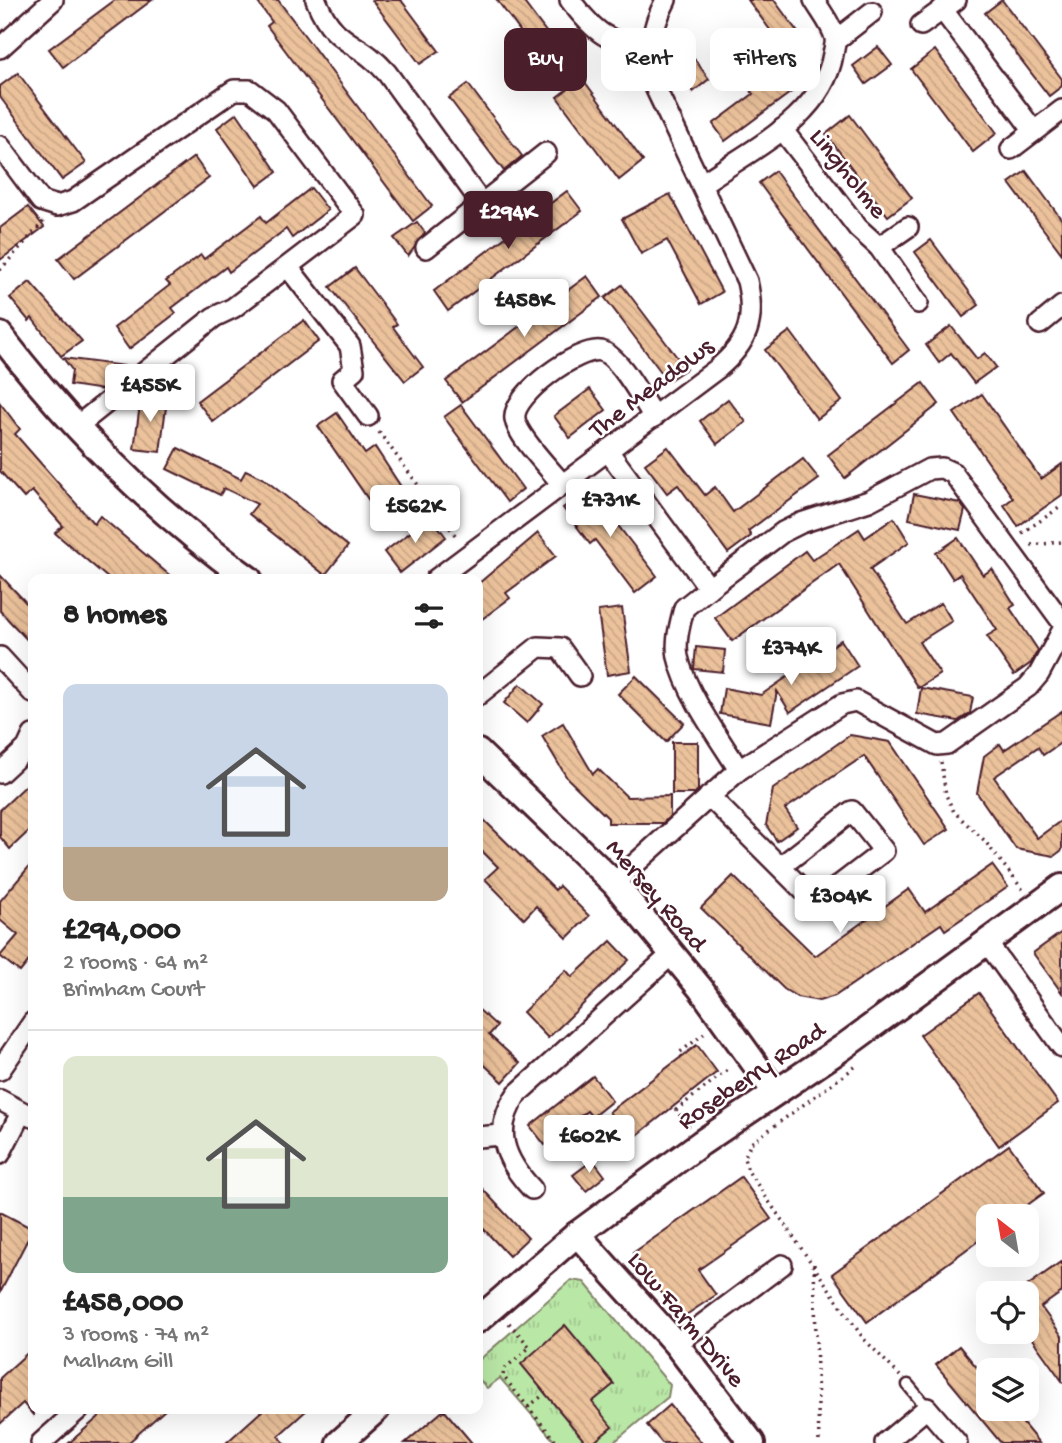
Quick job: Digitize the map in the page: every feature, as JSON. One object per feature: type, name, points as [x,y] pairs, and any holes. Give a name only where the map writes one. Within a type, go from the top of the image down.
[{"type":"street","points":[[0,48],[53,0]]},
{"type":"street","points":[[316,0],[325,23],[340,40],[372,55],[387,73],[482,204]]},
{"type":"street","points":[[570,0],[591,28],[601,35]]},
{"type":"street","name":"The Meadows","points":[[653,28],[666,0]]},
{"type":"street","points":[[703,183],[782,129],[802,113],[819,91],[831,69],[836,40],[814,0]]},
{"type":"street","points":[[921,25],[949,5],[1033,131]]},
{"type":"street","points":[[836,40],[872,12]]},
{"type":"street","points":[[0,146],[41,201],[57,206],[73,201],[234,90],[250,90],[276,110],[355,215],[233,308],[204,325],[76,427]]},
{"type":"street","name":"The Meadows","points":[[443,574],[736,353],[747,331],[753,307],[747,281],[703,183],[657,91]]},
{"type":"street","points":[[1011,149],[1062,110]]},
{"type":"street","name":"Lingholme","points":[[782,129],[858,228],[880,247],[918,303]]},
{"type":"street","points":[[426,248],[547,153]]},
{"type":"street","name":"Lingholme","points":[[880,247],[908,227]]},
{"type":"street","points":[[288,267],[350,346],[354,370],[342,380],[368,416]]},
{"type":"street","points":[[1040,324],[1062,306]]},
{"type":"street","points":[[0,335],[76,427],[166,514],[243,574]]},
{"type":"street","points":[[562,484],[517,426],[516,405],[526,392],[590,350],[602,351],[614,358],[654,417]]},
{"type":"street","points":[[608,451],[709,589]]},
{"type":"street","points":[[739,770],[706,715],[678,658],[677,640],[684,608],[783,532],[869,501],[929,469],[953,473],[1062,622]]},
{"type":"street","points":[[614,883],[739,770],[842,704],[856,701],[937,745],[958,739],[1028,687],[1039,674],[1062,631]]},
{"type":"street","points":[[483,691],[538,647],[560,648],[580,676]]},
{"type":"street","points":[[0,657],[28,688]]},
{"type":"street","points":[[0,773],[28,746]]},
{"type":"street","name":"Mersey Road","points":[[483,757],[614,883],[723,1019],[775,1091]]},
{"type":"street","points":[[709,796],[779,867],[816,903],[884,851],[852,811],[779,867]]},
{"type":"street","name":"Roseberry Road","points":[[485,1313],[577,1234],[775,1091],[842,1048],[1062,887]]},
{"type":"street","points":[[986,941],[1062,1048]]},
{"type":"street","points":[[532,1189],[510,1162],[501,1135],[504,1117],[517,1094],[672,954]]},
{"type":"street","points":[[0,1070],[28,1029]]},
{"type":"street","points":[[0,1100],[27,1116],[0,1154]]},
{"type":"street","points":[[483,1137],[501,1135]]},
{"type":"street","name":"Low Farm Drive","points":[[577,1234],[676,1344],[752,1443]]},
{"type":"street","points":[[676,1344],[782,1265]]},
{"type":"street","points":[[885,1443],[927,1408],[957,1443]]},
{"type":"street","points":[[41,1443],[73,1414]]},
{"type":"street","points":[[339,1443],[371,1414]]},
{"type":"lane","points":[[908,1385],[927,1408]]},
{"type":"path","points":[[0,270],[57,206]]},
{"type":"path","points":[[368,416],[470,555]]},
{"type":"path","points":[[1007,546],[1062,506]]},
{"type":"path","points":[[1007,546],[1062,542]]},
{"type":"path","points":[[937,745],[946,795],[954,812],[984,840],[1035,906]]},
{"type":"path","points":[[682,1057],[679,1053],[723,1019]]},
{"type":"path","points":[[842,1048],[856,1068],[751,1143],[744,1158],[748,1171],[863,1338],[908,1385]]},
{"type":"path","points":[[701,1143],[676,1110],[748,1054]]},
{"type":"path","points":[[814,1264],[819,1443]]},
{"type":"path","points":[[485,1313],[530,1347],[502,1373],[557,1443]]},
{"type":"path","points":[[528,1407],[546,1393]]},
{"type":"green space","points":[[571,1280],[584,1282],[670,1385],[668,1397],[613,1443],[556,1443],[500,1378],[487,1388],[483,1384],[483,1357]]},
{"type":"building","points":[[115,0],[152,0],[63,67],[49,49]]},
{"type":"building","points":[[256,0],[278,0],[432,206],[413,221],[267,26],[272,22]]},
{"type":"building","points":[[372,0],[401,0],[439,51],[420,64]]},
{"type":"building","points":[[497,0],[522,0],[543,28],[518,28]]},
{"type":"building","points":[[748,0],[774,0],[795,28],[769,28]]},
{"type":"building","points":[[1002,0],[1062,79],[1062,86],[1049,96],[985,13]]},
{"type":"building","points":[[878,47],[892,65],[866,84],[853,66]]},
{"type":"building","points":[[935,50],[997,133],[973,152],[911,69]]},
{"type":"building","points":[[696,61],[709,79],[696,90]]},
{"type":"building","points":[[18,73],[86,163],[62,180],[0,97],[0,86]]},
{"type":"building","points":[[468,84],[522,156],[504,171],[449,98]]},
{"type":"building","points":[[587,85],[643,161],[619,180],[557,97],[565,91],[587,91]]},
{"type":"building","points":[[751,91],[793,91],[725,141],[713,124],[753,94]]},
{"type":"building","points":[[237,113],[277,172],[258,186],[217,128]]},
{"type":"building","points":[[850,115],[912,198],[888,216],[826,134]]},
{"type":"building","points":[[194,157],[209,178],[74,279],[58,259]]},
{"type":"building","points":[[775,171],[909,350],[893,363],[759,183]]},
{"type":"building","points":[[1026,171],[1062,220],[1062,254],[1009,183]]},
{"type":"building","points":[[311,188],[328,210],[292,238],[286,229],[229,272],[226,267],[172,308],[176,313],[129,349],[114,328],[170,285],[166,281],[201,255],[204,259],[261,216],[266,223]]},
{"type":"building","points":[[567,191],[582,211],[448,311],[434,291]]},
{"type":"building","points":[[670,194],[722,292],[701,304],[667,240],[641,254],[622,219]]},
{"type":"building","points":[[28,207],[44,227],[0,260],[0,228]]},
{"type":"building","points":[[417,222],[425,233],[408,256],[394,238]]},
{"type":"building","points":[[931,240],[979,305],[963,317],[915,252]]},
{"type":"building","points":[[355,268],[397,324],[393,327],[423,367],[405,381],[330,287]]},
{"type":"building","points":[[587,276],[602,297],[462,402],[446,381]]},
{"type":"building","points":[[30,282],[82,341],[61,356],[32,318],[29,321],[10,298]]},
{"type":"building","points":[[622,285],[686,369],[668,381],[605,298]]},
{"type":"building","points":[[304,320],[319,341],[213,422],[197,401]]},
{"type":"building","points":[[951,326],[977,359],[985,353],[996,367],[974,383],[951,353],[939,363],[926,345]]},
{"type":"building","points":[[790,331],[842,401],[817,419],[765,350]]},
{"type":"building","points":[[63,358],[125,366],[124,373],[103,390],[70,385],[72,370]]},
{"type":"building","points":[[923,383],[939,404],[845,478],[828,455]]},
{"type":"building","points":[[590,389],[606,410],[570,438],[554,416]]},
{"type":"building","points":[[982,394],[1041,479],[1062,464],[1062,495],[1018,526],[1004,505],[1013,498],[954,413]]},
{"type":"building","points":[[141,397],[167,400],[160,452],[134,449]]},
{"type":"building","points":[[728,399],[746,422],[717,444],[700,421]]},
{"type":"building","points":[[0,403],[20,429],[15,434],[94,524],[100,516],[168,574],[103,574],[55,533],[63,526],[32,491],[24,498],[0,471]]},
{"type":"building","points":[[461,405],[523,489],[507,502],[444,417]]},
{"type":"building","points":[[337,413],[365,454],[375,447],[407,496],[379,515],[318,426]]},
{"type":"building","points":[[668,447],[705,495],[715,487],[733,512],[803,459],[819,479],[748,531],[751,536],[728,553],[678,485],[667,493],[645,464]]},
{"type":"building","points":[[178,448],[241,479],[246,470],[264,479],[348,546],[324,574],[249,514],[257,504],[224,488],[220,495],[167,469]]},
{"type":"building","points":[[589,488],[657,576],[635,593],[595,540],[590,544],[563,508]]},
{"type":"building","points":[[914,494],[960,503],[965,510],[960,530],[909,519]]},
{"type":"building","points":[[431,517],[446,537],[400,573],[384,552]]},
{"type":"building","points":[[894,518],[909,542],[870,569],[907,624],[941,603],[952,621],[919,642],[940,674],[918,688],[839,564],[732,641],[715,618],[805,551],[812,560],[859,529],[865,538]]},
{"type":"building","points":[[538,533],[556,556],[506,593],[510,598],[483,618],[483,580]]},
{"type":"building","points":[[958,538],[983,575],[992,569],[1015,605],[1010,608],[1038,650],[1031,663],[1014,675],[987,636],[997,630],[960,574],[953,579],[936,553]]},
{"type":"building","points":[[0,575],[28,605],[28,641],[0,611]]},
{"type":"building","points":[[622,608],[631,671],[607,675],[598,611]]},
{"type":"building","points":[[841,640],[858,666],[790,712],[777,691],[771,723],[720,714],[724,688],[761,695]]},
{"type":"building","points":[[696,647],[725,650],[723,672],[694,669]]},
{"type":"building","points":[[636,676],[684,723],[666,742],[618,694]]},
{"type":"building","points":[[520,684],[543,704],[527,723],[504,703]]},
{"type":"building","points":[[921,688],[973,697],[970,713],[958,721],[917,714]]},
{"type":"building","points":[[1062,711],[1062,742],[1043,755],[1038,747],[994,777],[1037,838],[1062,820],[1062,850],[1054,856],[1016,849],[977,793],[984,756],[1000,744],[1004,750]]},
{"type":"building","points":[[563,723],[593,774],[598,769],[627,797],[670,796],[670,816],[663,823],[608,823],[608,818],[567,778],[542,736]]},
{"type":"building","points":[[850,735],[890,742],[949,829],[924,845],[864,756],[785,809],[797,827],[777,841],[766,825],[773,789]]},
{"type":"building","points":[[672,742],[698,742],[698,790],[694,794],[672,794]]},
{"type":"building","points":[[28,784],[28,832],[10,849],[0,837],[0,810]]},
{"type":"building","points":[[483,819],[555,890],[559,886],[589,916],[567,938],[536,906],[524,919],[485,879],[498,867],[483,852]]},
{"type":"building","points":[[992,865],[1008,887],[945,930],[941,924],[835,996],[819,1001],[797,997],[784,989],[701,908],[733,876],[815,956],[909,889],[925,912]]},
{"type":"building","points":[[28,868],[28,962],[20,972],[0,956],[18,935],[0,920],[0,901]]},
{"type":"building","points":[[1062,932],[1062,993],[1033,953]]},
{"type":"building","points":[[611,941],[629,960],[548,1038],[523,1012],[566,970],[572,977]]},
{"type":"building","points":[[979,993],[1058,1103],[999,1146],[920,1035]]},
{"type":"building","points":[[483,1013],[497,1026],[489,1035],[520,1063],[503,1082],[483,1064]]},
{"type":"building","points":[[697,1045],[717,1072],[631,1140],[609,1112]]},
{"type":"building","points":[[593,1076],[612,1101],[592,1117],[587,1111],[545,1145],[530,1126]]},
{"type":"building","points":[[1009,1145],[1044,1193],[1029,1204],[976,1204],[976,1242],[867,1322],[832,1274]]},
{"type":"building","points":[[593,1160],[605,1176],[586,1191],[573,1175]]},
{"type":"building","points":[[741,1177],[771,1219],[698,1270],[716,1295],[680,1319],[633,1253]]},
{"type":"building","points":[[483,1189],[528,1238],[509,1256],[483,1228]]},
{"type":"building","points":[[0,1212],[28,1226],[28,1239],[0,1293]]},
{"type":"building","points":[[1062,1261],[1062,1292],[1041,1307],[1062,1336],[1062,1381],[1036,1344],[1039,1344],[1039,1281],[1034,1281]]},
{"type":"building","points":[[565,1325],[614,1384],[592,1402],[612,1427],[593,1443],[586,1443],[521,1364]]},
{"type":"building","points":[[959,1346],[976,1366],[976,1413],[936,1365]]},
{"type":"building","points":[[28,1353],[28,1409],[23,1403],[0,1424],[0,1378]]},
{"type":"building","points":[[670,1405],[702,1443],[662,1443],[647,1425]]},
{"type":"building","points":[[102,1414],[160,1414],[128,1443],[69,1443]]},
{"type":"building","points":[[258,1414],[302,1414],[278,1436],[285,1443],[226,1443]]},
{"type":"building","points":[[439,1414],[447,1414],[472,1443],[405,1443]]},
{"type":"building","points":[[983,1421],[1021,1421],[1039,1443],[1001,1443]]}]
